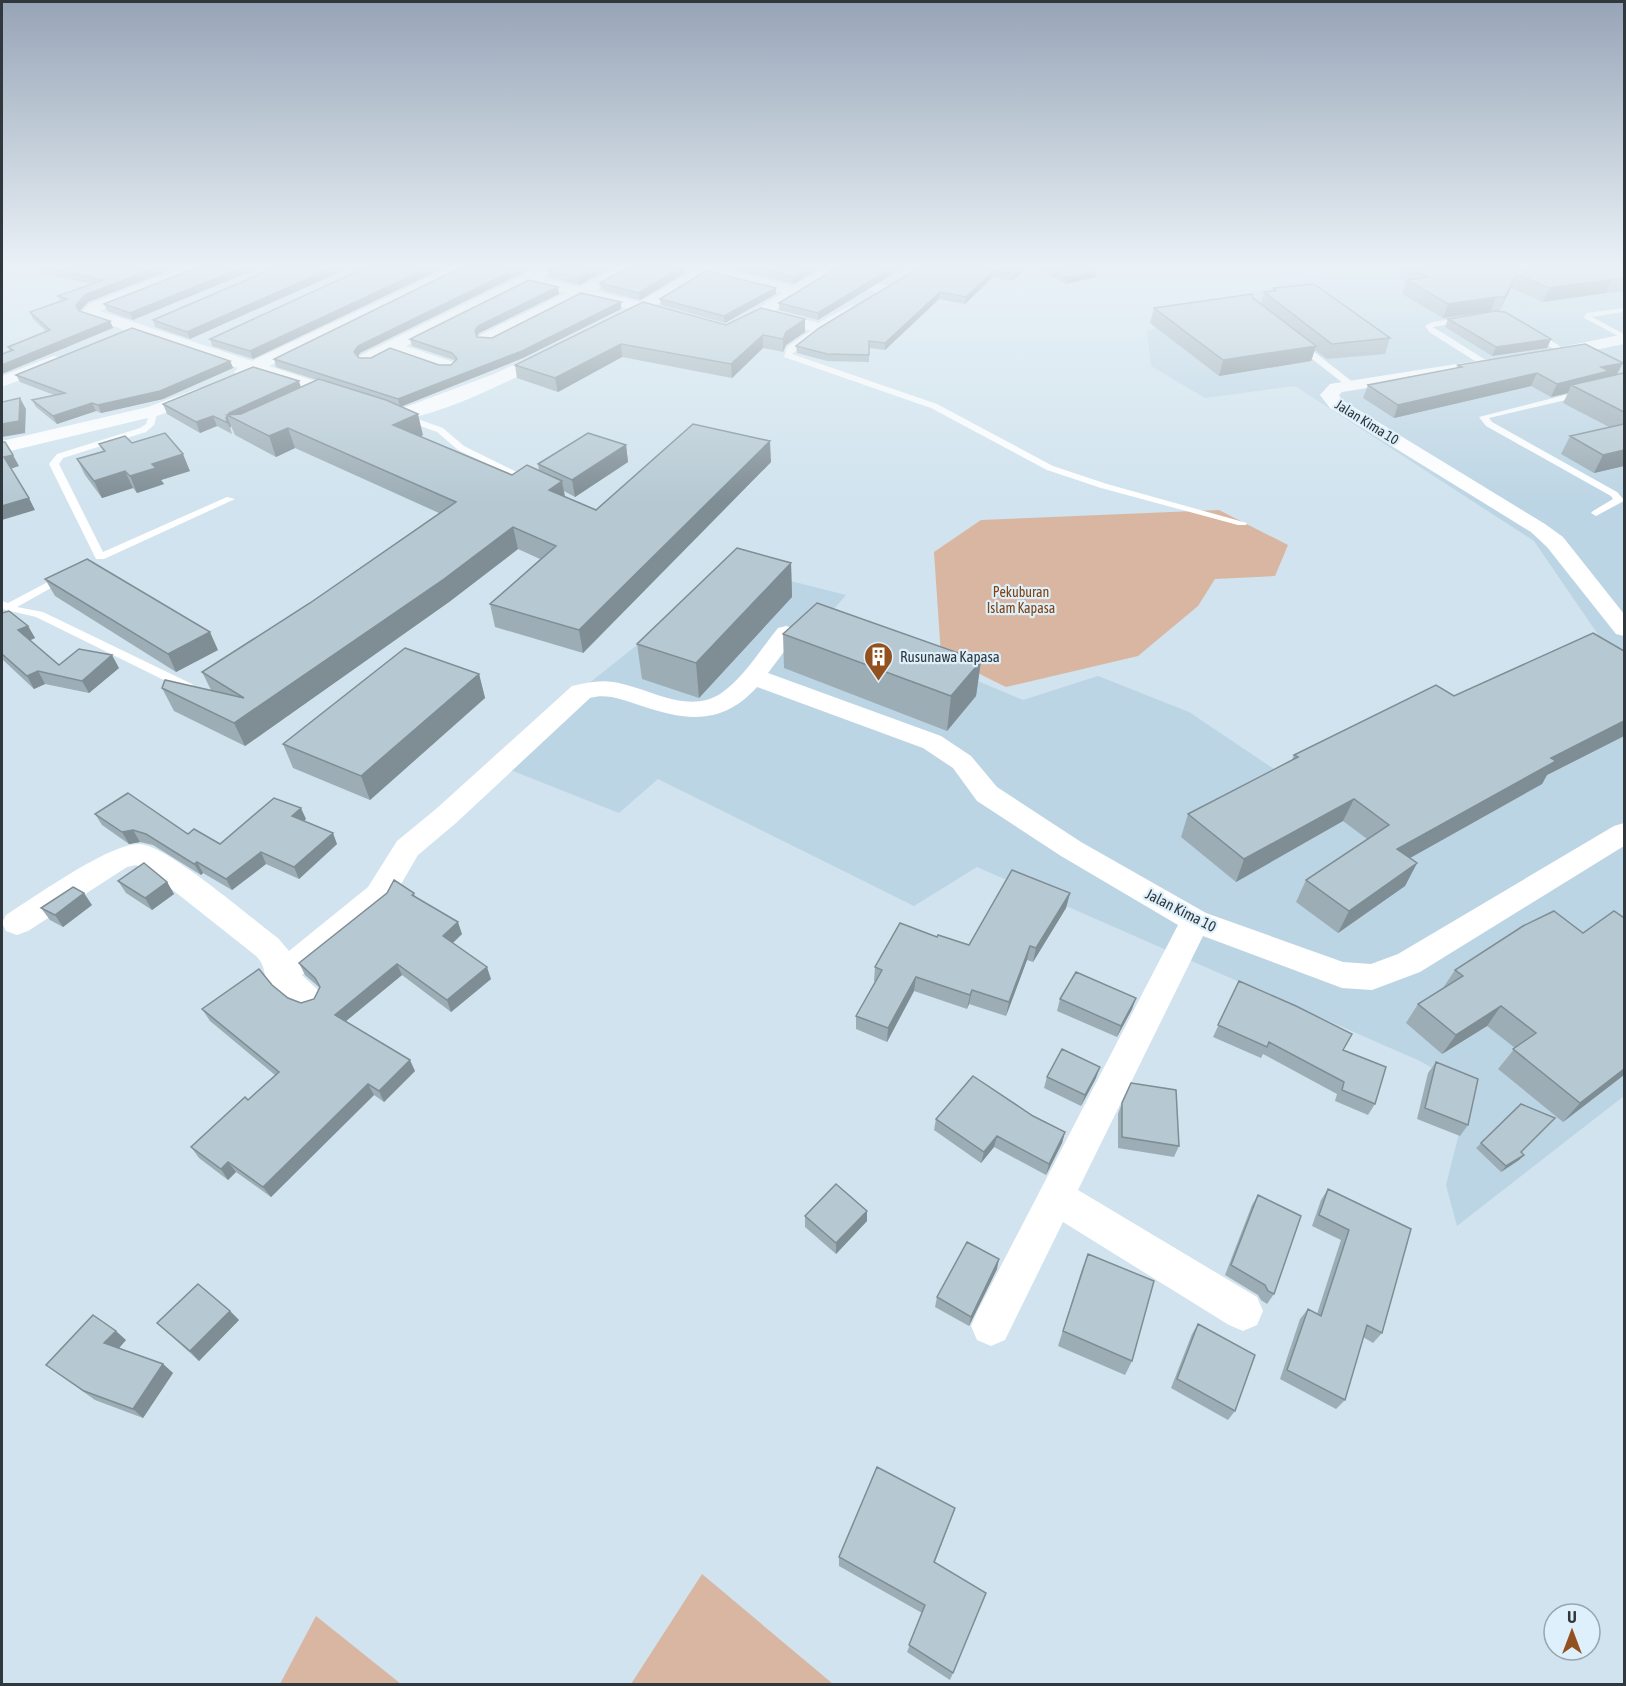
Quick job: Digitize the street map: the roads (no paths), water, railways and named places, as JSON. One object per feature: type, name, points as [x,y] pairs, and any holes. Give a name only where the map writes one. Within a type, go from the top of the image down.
[{"type":"street","points":[[183,345],[399,415],[414,412],[500,378],[569,345]]},
{"type":"street","points":[[190,347],[196,345]]},
{"type":"street","points":[[231,379],[301,345]]},
{"type":"street","points":[[367,358],[396,345]]},
{"type":"street","points":[[1531,357],[1606,345]]},
{"type":"street","points":[[391,347],[447,366]]},
{"type":"street","points":[[2,382],[67,355]]},
{"type":"street","name":"Jalan Kima 10","points":[[1508,360],[1351,385],[1331,391],[1330,400],[1538,528],[1555,542],[1624,629]]},
{"type":"street","points":[[2,447],[154,411],[210,388]]},
{"type":"street","points":[[302,400],[322,391]]},
{"type":"street","points":[[281,975],[379,895],[407,848],[582,692],[591,688],[603,687],[686,710],[710,708],[727,701],[752,676],[786,633]]},
{"type":"street","name":"Jalan Kima 10","points":[[752,676],[932,742],[962,762],[987,794],[1071,849],[1195,921],[1342,975],[1372,977],[1409,963],[1624,833]]},
{"type":"street","points":[[17,923],[118,859],[139,854],[160,864],[267,948],[282,965],[281,975]]},
{"type":"street","points":[[991,1326],[1195,921]]},
{"type":"street","points":[[281,975],[308,1000]]},
{"type":"street","points":[[1056,1197],[1243,1311]]},
{"type":"lane","points":[[796,345],[787,355],[934,406],[1050,468],[1104,486],[1242,523]]},
{"type":"lane","points":[[1300,345],[1351,385]]},
{"type":"lane","points":[[1455,345],[1486,364]]},
{"type":"lane","points":[[1553,345],[1565,352]]},
{"type":"lane","points":[[1591,391],[1483,417],[1489,424],[1614,494],[1619,500],[1596,513]]},
{"type":"lane","points":[[154,411],[150,425],[143,430],[60,456],[54,464],[95,560],[230,499]]},
{"type":"lane","points":[[399,415],[440,430],[461,448],[544,487]]},
{"type":"lane","points":[[4,606],[69,574]]},
{"type":"lane","points":[[4,606],[39,614],[188,687]]},
{"type":"place","name":"Rusunawa Kapasa","points":[[879,682]]},
{"type":"park label","name":"Pekuburan Islam Kapasa","points":[[1021,600]]}]
